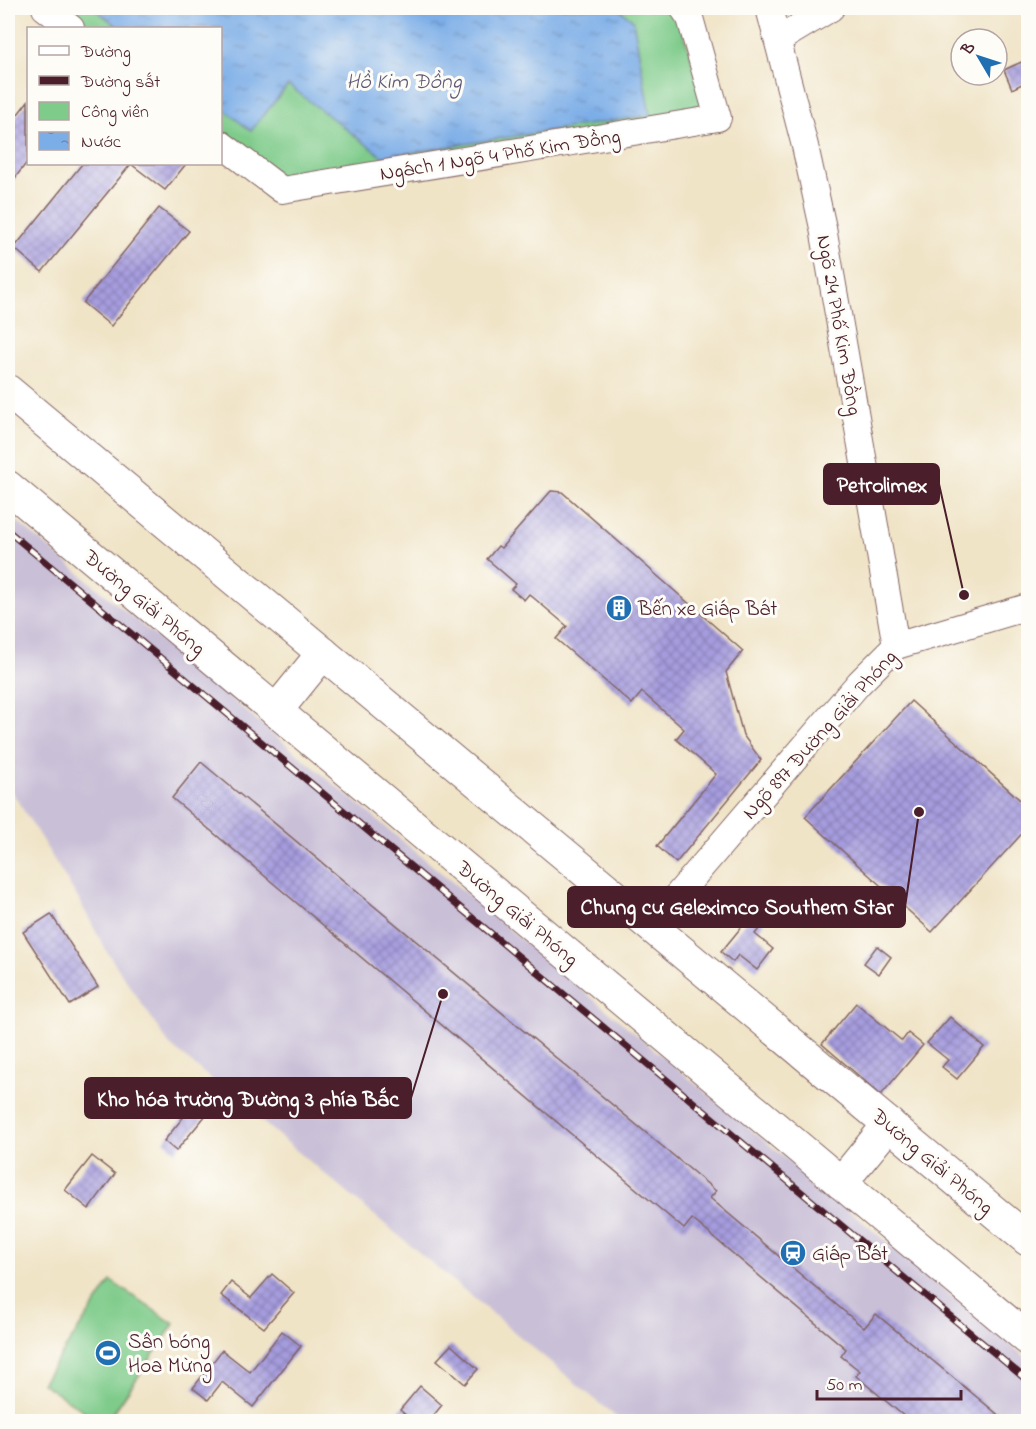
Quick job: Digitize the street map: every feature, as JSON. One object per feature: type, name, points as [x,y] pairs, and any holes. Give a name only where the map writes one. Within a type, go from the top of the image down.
[{"type":"main road","name":"Đường Giải Phóng","points":[[8,391],[1029,1240]]},
{"type":"main road","name":"Đường Giải Phóng","points":[[8,488],[1029,1339]]},
{"type":"main road","points":[[281,715],[328,658]]},
{"type":"main road","points":[[841,1183],[889,1124]]},
{"type":"street","points":[[45,8],[70,27]]},
{"type":"street","name":"Ngách 1 Ngõ 4 Phố Kim Đồng","points":[[222,145],[282,190],[718,118],[690,18],[683,8]]},
{"type":"street","name":"Ngõ 24 Phố Kim Đồng","points":[[769,8],[805,146],[823,228],[896,646]]},
{"type":"street","points":[[777,40],[831,8]]},
{"type":"street","name":"Ngõ 897 Đường Giải Phóng","points":[[651,926],[859,683],[896,646],[1029,607]]},
{"type":"shaded area","points":[[8,514],[1028,1359],[1028,1421],[621,1421],[169,1044],[107,952],[79,900],[8,785]]},
{"type":"green space","name":"Hồ Kim Đồng","points":[[58,8],[675,8],[711,115],[284,183],[222,135],[222,27],[84,27]]},
{"type":"green space","name":"Sân bóng Hoa Mừng","points":[[111,1281],[174,1324],[108,1421],[99,1421],[42,1383]]},
{"type":"water","name":"Hồ Kim Đồng","points":[[93,8],[617,8],[633,20],[650,115],[383,157],[288,85],[251,131],[222,108],[222,27],[119,27]]},
{"type":"building","points":[[1028,59],[1028,81],[1012,89],[1009,82],[1009,68]]},
{"type":"building","points":[[27,102],[27,162],[8,187],[8,127]]},
{"type":"building","points":[[81,165],[130,165],[42,272],[14,248]]},
{"type":"building","points":[[132,165],[185,165],[165,190]]},
{"type":"building","points":[[159,208],[189,231],[111,326],[83,303]]},
{"type":"building","name":"Bến xe Giáp Bát","points":[[551,491],[562,492],[743,651],[726,672],[743,735],[761,760],[676,863],[657,846],[716,774],[676,739],[684,729],[642,692],[632,704],[556,639],[567,626],[529,594],[524,600],[511,589],[516,584],[487,559],[498,546],[501,548]]},
{"type":"building","points":[[911,701],[1029,808],[1029,826],[932,932],[805,817]]},
{"type":"building","points":[[201,762],[716,1191],[710,1198],[864,1328],[876,1314],[1007,1422],[911,1422],[856,1376],[860,1371],[841,1356],[846,1349],[692,1219],[684,1229],[172,798]]},
{"type":"building","points":[[51,914],[98,987],[70,1005],[23,932]]},
{"type":"building","points":[[752,914],[764,923],[755,934],[773,949],[757,970],[738,955],[733,962],[721,952]]},
{"type":"building","points":[[877,946],[891,957],[879,974],[864,963]]},
{"type":"building","points":[[856,1003],[902,1041],[908,1033],[923,1045],[881,1095],[822,1044]]},
{"type":"building","points":[[950,1017],[984,1047],[957,1079],[942,1067],[948,1060],[927,1043]]},
{"type":"building","points":[[198,1099],[211,1109],[176,1151],[164,1141]]},
{"type":"building","points":[[92,1156],[115,1174],[89,1209],[65,1190]]},
{"type":"building","points":[[272,1274],[294,1293],[264,1328],[221,1295],[231,1282],[251,1298]]},
{"type":"building","points":[[282,1331],[301,1346],[253,1407],[222,1382],[208,1400],[193,1388],[222,1350],[250,1372]]},
{"type":"building","points":[[451,1345],[478,1369],[465,1384],[437,1360]]},
{"type":"building","points":[[420,1386],[442,1405],[428,1422],[414,1422],[400,1410]]},
{"type":"railway","points":[[8,531],[1028,1381]]},
{"type":"place","name":"Petrolimex","points":[[964,595]]},
{"type":"place","name":"Bến xe Giáp Bát","points":[[619,608]]},
{"type":"place","name":"Chung cư Geleximco Southern Star","points":[[919,812]]},
{"type":"place","name":"Kho hóa trường Đường 3 phía Bắc","points":[[443,994]]},
{"type":"place","name":"Giáp Bát","points":[[793,1253]]},
{"type":"place","name":"Sân bóng Hoa Mừng","points":[[108,1353]]}]
